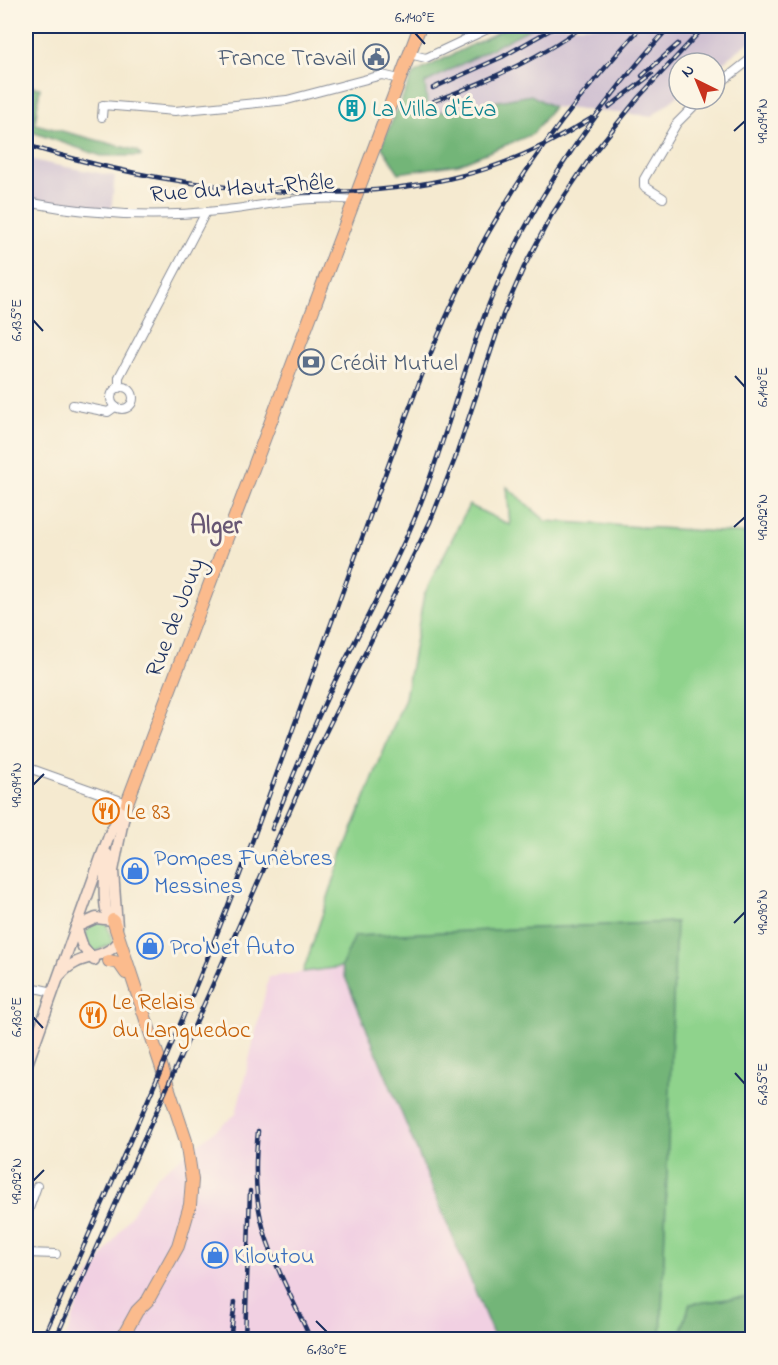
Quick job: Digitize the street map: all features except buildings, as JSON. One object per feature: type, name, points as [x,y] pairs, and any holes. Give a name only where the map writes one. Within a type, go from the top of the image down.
[{"type":"main road","name":"Rue de Jouy","points":[[26,1067],[111,831],[127,803],[420,26]]},
{"type":"main road","points":[[59,976],[79,960],[111,952],[117,919],[113,871],[127,803]]},
{"type":"main road","name":"Rue de Jouy","points":[[111,831],[105,880],[107,914],[116,932],[186,1142],[192,1180],[190,1205],[182,1230],[171,1243],[121,1340]]},
{"type":"main road","points":[[116,932],[96,918],[76,927],[83,947],[92,958],[119,963],[140,1003]]},
{"type":"street","points":[[409,54],[426,58],[494,26]]},
{"type":"street","points":[[727,78],[753,58]]},
{"type":"street","points":[[102,117],[103,105],[187,110],[287,100],[382,75],[399,79]]},
{"type":"street","points":[[663,198],[644,186],[644,179],[677,123],[689,111]]},
{"type":"street","name":"Rue du Haut-Rhêle","points":[[26,202],[57,208],[174,215],[309,198],[354,200]]},
{"type":"street","points":[[119,388],[118,377],[206,212]]},
{"type":"street","points":[[73,405],[108,412],[115,407],[125,409],[133,401],[131,391],[125,387],[114,391],[111,398],[115,407]]},
{"type":"street","points":[[26,766],[127,803]]},
{"type":"street","points":[[26,986],[53,992]]},
{"type":"street","points":[[26,1216],[38,1186]]},
{"type":"street","points":[[26,1253],[56,1254]]},
{"type":"shaded area","points":[[535,26],[752,26],[752,40],[727,59],[727,51],[667,51],[667,104],[652,116],[553,107],[531,95],[428,114],[425,83]]},
{"type":"shaded area","points":[[26,158],[115,176],[111,212],[26,202]]},
{"type":"shaded area","points":[[341,967],[495,1339],[65,1340],[87,1280],[156,1177],[236,1114],[269,977]]},
{"type":"green space","points":[[508,26],[535,26],[425,83],[428,114],[531,95],[553,107],[533,134],[459,164],[399,173],[381,146],[413,74]]},
{"type":"green space","points":[[26,86],[40,88],[35,124],[138,151],[141,156],[101,156],[26,130]]},
{"type":"green space","points":[[507,487],[546,521],[752,534],[752,1296],[690,1304],[679,1339],[661,1339],[675,922],[356,936],[341,967],[303,972],[344,850],[405,698],[424,595],[469,505],[510,525]]},
{"type":"green space","points":[[104,922],[113,943],[95,952],[86,941],[86,933],[94,923]]},
{"type":"green space","points":[[676,922],[661,1339],[495,1339],[341,967],[355,936]]},
{"type":"green space","points":[[752,1296],[752,1339],[679,1339],[690,1304]]},
{"type":"railway","points":[[433,88],[502,57],[557,26]]},
{"type":"railway","points":[[434,101],[511,69],[548,49],[583,26]]},
{"type":"railway","points":[[42,1340],[151,1092],[228,905],[401,430],[446,318],[481,246],[516,186],[549,138],[585,92],[642,26]]},
{"type":"railway","points":[[272,829],[326,701],[414,520],[485,314],[521,235],[564,161],[615,92],[670,26]]},
{"type":"railway","points":[[55,1340],[315,754],[430,522],[455,459],[503,315],[524,267],[551,216],[592,155],[638,98],[705,26]]},
{"type":"railway","points":[[642,76],[678,44]]},
{"type":"railway","points":[[609,107],[652,74]]},
{"type":"railway","points":[[26,145],[77,160],[186,182],[243,189],[300,192],[356,191],[411,186],[481,170],[530,152],[592,118]]},
{"type":"railway","points":[[258,1131],[257,1197],[265,1235],[311,1340]]},
{"type":"railway","points":[[245,1340],[250,1191]]},
{"type":"railway","points":[[230,1340],[235,1302]]},
{"type":"place","name":"France Travail","points":[[376,57]]},
{"type":"place","name":"La Villa d'Éva","points":[[352,108]]},
{"type":"place","name":"Crédit Mutuel","points":[[311,362]]},
{"type":"place","name":"Le 83","points":[[106,811]]},
{"type":"place","name":"Pompes Funèbres Messines","points":[[135,871]]},
{"type":"place","name":"Pro'Net Auto","points":[[150,946]]},
{"type":"place","name":"Le Relais du Languedoc","points":[[93,1015]]},
{"type":"place","name":"Kiloutou","points":[[215,1255]]},
{"type":"district","name":"Alger","points":[[216,524]]}]
